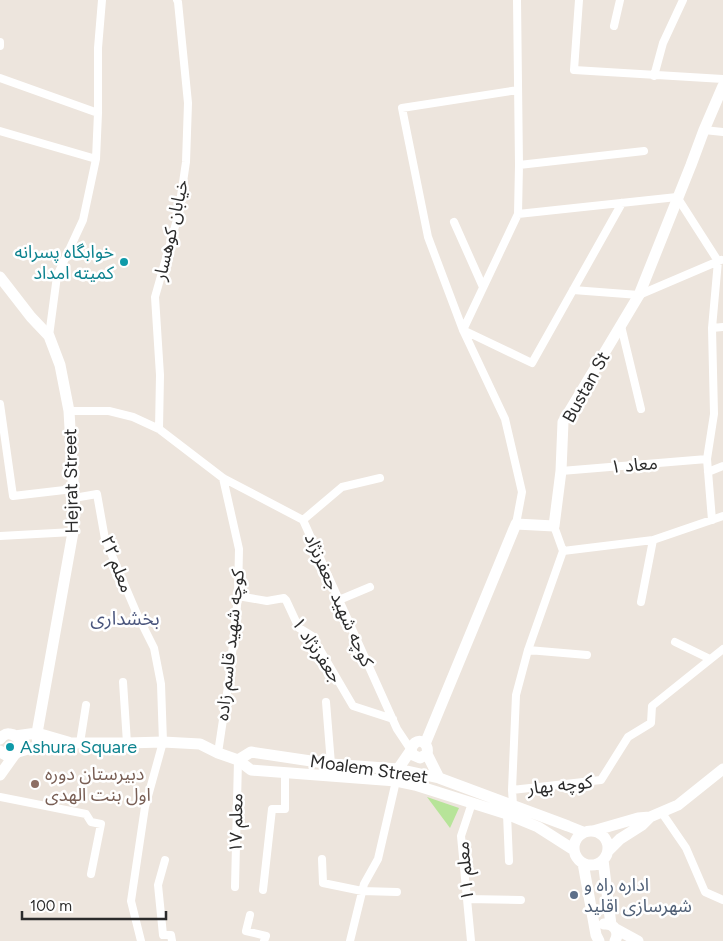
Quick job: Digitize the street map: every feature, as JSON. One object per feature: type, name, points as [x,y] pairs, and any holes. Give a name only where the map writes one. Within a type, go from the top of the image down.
[{"type":"street","points":[[49,336],[57,276],[83,220],[96,159],[98,48],[102,0]]},
{"type":"street","name":"خیابان کوهسار","points":[[159,430],[160,374],[155,297],[178,216],[186,162],[188,102],[177,0]]},
{"type":"street","points":[[463,330],[518,214],[518,0]]},
{"type":"street","points":[[579,0],[574,70],[723,79]]},
{"type":"street","points":[[614,26],[620,0]]},
{"type":"street","points":[[654,76],[664,43],[682,0]]},
{"type":"street","points":[[0,78],[98,113]]},
{"type":"street","name":"Bustan St","points":[[554,526],[561,471],[564,422],[639,295],[723,86]]},
{"type":"street","points":[[398,769],[420,747],[516,524],[522,492],[505,419],[463,330],[428,237],[402,108],[518,90]]},
{"type":"street","points":[[704,130],[723,132]]},
{"type":"street","points":[[0,131],[96,159]]},
{"type":"street","points":[[519,165],[644,151]]},
{"type":"street","points":[[518,214],[677,198],[720,260],[712,328],[714,414],[707,459],[712,520]]},
{"type":"street","points":[[463,330],[532,363],[622,203]]},
{"type":"street","points":[[454,222],[483,287]]},
{"type":"street","points":[[572,290],[639,295],[720,260]]},
{"type":"street","name":"Hejrat Street","points":[[0,277],[30,317],[49,336],[60,365],[69,411],[73,532],[37,732],[38,746]]},
{"type":"street","points":[[621,326],[641,409]]},
{"type":"street","points":[[712,328],[723,327]]},
{"type":"street","points":[[0,404],[13,496],[73,493]]},
{"type":"street","name":"کوچه شهید جعفرنژاد","points":[[69,411],[109,411],[133,417],[159,430],[223,478],[303,520],[397,729],[420,747]]},
{"type":"street","points":[[714,414],[723,412]]},
{"type":"street","name":"معاد ۱","points":[[561,471],[707,459]]},
{"type":"street","points":[[708,472],[723,466]]},
{"type":"street","name":"کوچه شهید قاسم زاده","points":[[218,753],[230,673],[238,596],[239,549],[223,478]]},
{"type":"street","points":[[303,520],[342,487],[380,478]]},
{"type":"street","name":"معلم ۲۲","points":[[73,493],[97,494],[105,539],[137,614],[154,648],[161,684],[163,742]]},
{"type":"street","points":[[563,551],[653,540],[723,516]]},
{"type":"street","points":[[509,861],[516,695],[528,650],[563,551],[554,526],[516,524]]},
{"type":"street","points":[[0,536],[73,532]]},
{"type":"street","points":[[641,602],[653,540]]},
{"type":"street","points":[[339,600],[370,587]]},
{"type":"street","name":"جعفرنژاد ۱","points":[[238,596],[267,601],[284,598],[299,628],[312,636],[353,706],[393,718]]},
{"type":"street","points":[[675,642],[710,659]]},
{"type":"street","name":"کوچه بهار","points":[[512,790],[601,780],[628,737],[652,723],[652,706],[723,649]]},
{"type":"street","points":[[528,650],[587,655]]},
{"type":"street","points":[[123,682],[127,743]]},
{"type":"street","points":[[326,702],[331,764]]},
{"type":"street","points":[[76,743],[86,705]]},
{"type":"street","points":[[0,738],[8,734],[15,736],[37,732],[76,743]]},
{"type":"street","points":[[0,775],[20,749],[20,742],[15,736]]},
{"type":"street","points":[[141,941],[131,901],[146,807],[163,742]]},
{"type":"street","name":"Moalem Street","points":[[76,743],[163,742],[200,744],[238,760],[251,770],[396,781],[472,803],[510,810],[588,832]]},
{"type":"street","points":[[0,751],[8,756],[38,746],[76,743]]},
{"type":"street","points":[[420,747],[439,778]]},
{"type":"street","name":"Moalem Street","points":[[238,760],[251,752],[331,764],[398,769],[439,778],[510,810],[574,850]]},
{"type":"street","name":"معلم ۱۷","points":[[235,887],[238,760]]},
{"type":"street","points":[[650,817],[620,839],[596,865],[587,865],[578,860],[574,850],[575,840],[588,832],[662,813],[678,805],[723,769]]},
{"type":"street","points":[[263,890],[272,809],[285,809],[285,773]]},
{"type":"street","points":[[350,941],[364,884],[378,859],[396,781]]},
{"type":"street","points":[[0,797],[86,814],[91,822],[101,824],[91,874]]},
{"type":"street","name":"معلم ۱۱","points":[[471,941],[461,836],[472,803]]},
{"type":"street","points":[[662,813],[686,848],[705,892],[723,900]]},
{"type":"street","points":[[588,832],[599,832],[607,840],[606,855],[613,927],[618,935],[616,941]]},
{"type":"street","points":[[322,859],[323,883],[362,891],[397,892]]},
{"type":"street","points":[[165,860],[158,885],[163,935],[171,936],[172,941]]},
{"type":"street","points":[[583,863],[597,938]]},
{"type":"street","points":[[467,899],[521,900]]},
{"type":"street","points":[[250,915],[246,931],[266,936],[264,941]]},
{"type":"street","points":[[597,938],[596,932],[600,926],[607,924],[638,941]]},
{"type":"green space","points":[[427,797],[459,808],[450,828]]},
{"type":"place","name":"خوابگاه پسرانه کمیته امداد","points":[[124,262]]},
{"type":"place","name":"Ashura Square","points":[[10,747]]},
{"type":"place","name":"دبیرستان دوره اول بنت الهدی","points":[[35,784]]},
{"type":"place","name":"اداره راه و شهرسازی اقلید","points":[[574,895]]},
{"type":"district","name":"بخشداری","points":[[125,618]]}]
